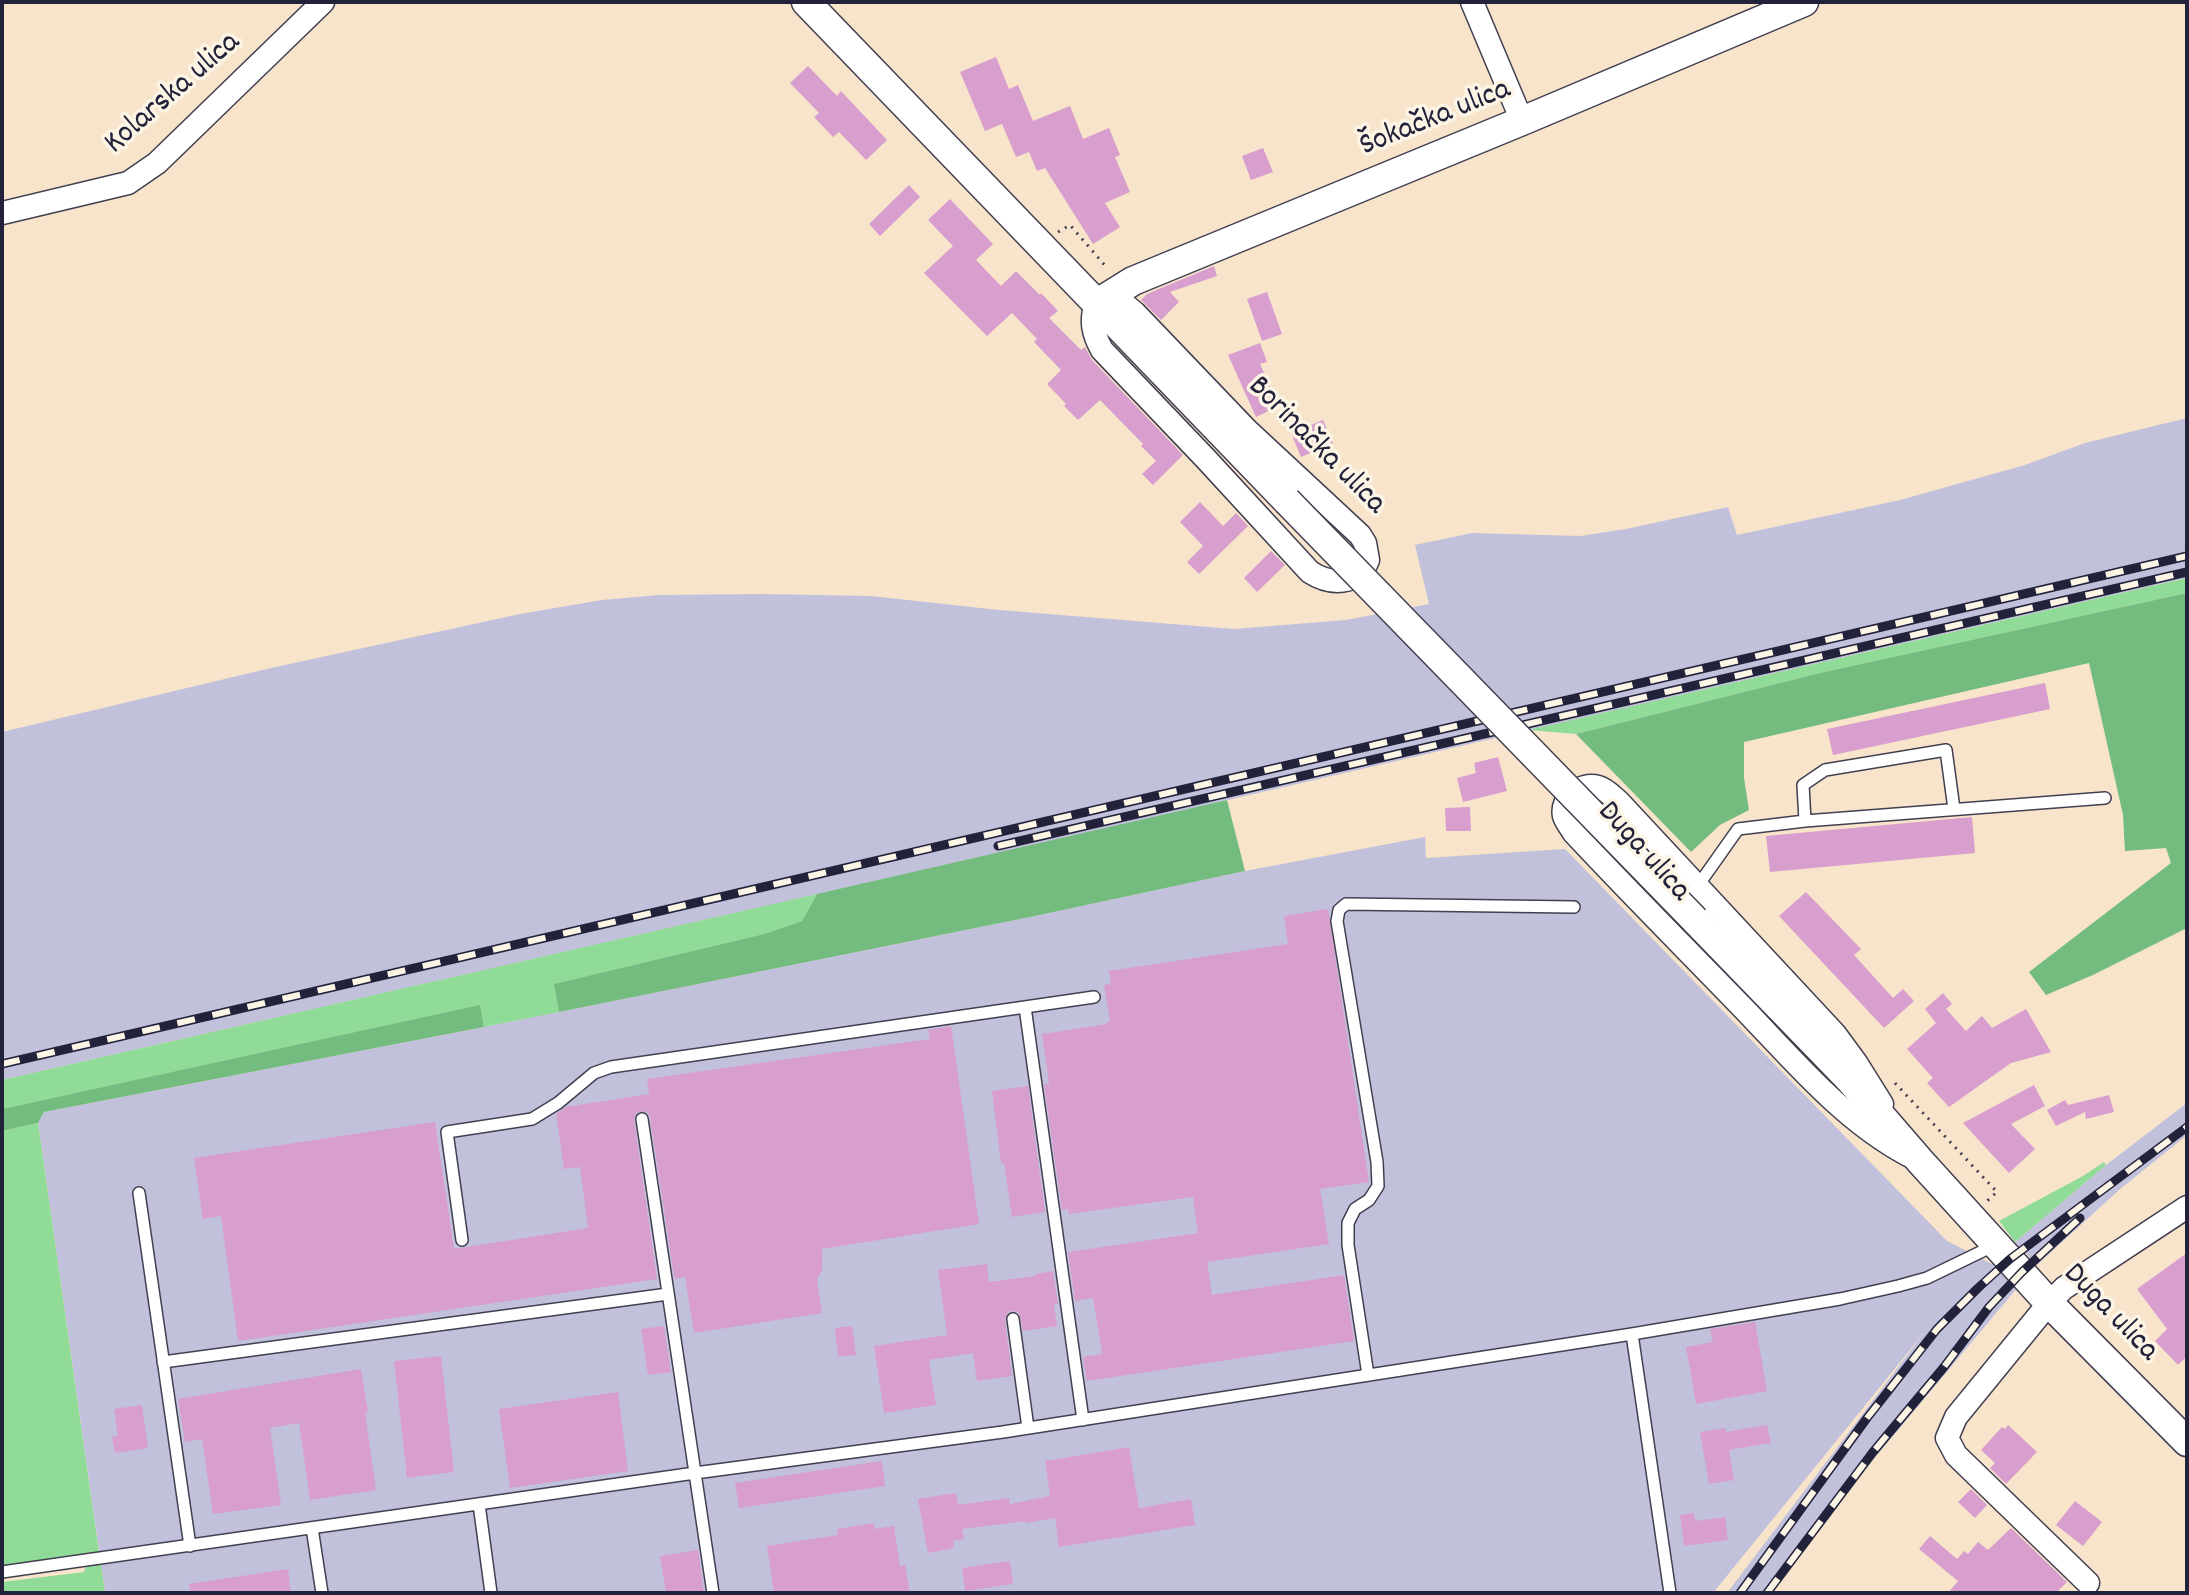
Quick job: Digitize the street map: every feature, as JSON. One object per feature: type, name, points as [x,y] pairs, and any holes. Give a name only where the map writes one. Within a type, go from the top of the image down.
[{"type":"street","name":"Kolarska ulica","points":[[2,213],[128,183],[157,163],[323,2]]},
{"type":"street","name":"Borinačka ulica","points":[[806,2],[1102,300],[1287,501],[1695,920]]},
{"type":"street","points":[[1472,2],[1522,121]]},
{"type":"street","name":"Šokačka ulica","points":[[1102,300],[1133,281],[1804,2]]},
{"type":"street","name":"Borinačka ulica","points":[[1102,300],[1123,303],[1135,313],[1247,430],[1360,535],[1368,560],[1360,573],[1351,579],[1330,582],[1310,572],[1102,350],[1093,329],[1092,316],[1102,300]]},
{"type":"street","name":"Duga ulica","points":[[1595,785],[1605,790],[1835,1034],[1868,1080],[1913,1154],[1868,1130],[1832,1099],[1574,833],[1564,815],[1564,805],[1577,789],[1595,785]]},
{"type":"street","name":"Duga ulica","points":[[1695,920],[1850,1080],[2049,1303],[2187,1442]]},
{"type":"street","points":[[2088,1583],[1956,1455],[1947,1438],[1956,1417],[2049,1303],[2078,1277],[2187,1207]]},
{"type":"lane","points":[[1805,821],[1803,785],[1825,770],[1946,750],[1954,809]]},
{"type":"lane","points":[[1697,887],[1738,829],[2105,798]]},
{"type":"lane","points":[[1368,1375],[1348,1245],[1348,1223],[1355,1209],[1369,1200],[1378,1186],[1377,1162],[1337,921],[1339,910],[1346,904],[1574,907]]},
{"type":"lane","points":[[462,1240],[447,1132],[532,1119],[558,1103],[594,1073],[611,1067],[1094,997]]},
{"type":"lane","points":[[1025,1007],[1083,1420]]},
{"type":"lane","points":[[642,1119],[713,1593]]},
{"type":"lane","points":[[139,1193],[190,1546]]},
{"type":"lane","points":[[2,1572],[1083,1420],[1632,1334],[1840,1299],[1898,1286],[1927,1278],[1997,1244]]},
{"type":"lane","points":[[163,1362],[668,1294]]},
{"type":"lane","points":[[1013,1319],[1028,1428]]},
{"type":"lane","points":[[1632,1334],[1670,1593]]},
{"type":"lane","points":[[479,1504],[491,1593]]},
{"type":"lane","points":[[312,1528],[322,1593]]},
{"type":"shaded area","points":[[2187,418],[2187,578],[2,1080],[2,732],[271,668],[520,614],[602,600],[659,595],[871,596],[1234,629],[1346,620],[1429,604],[1415,545],[1472,533],[1580,536],[1728,507],[1737,535],[1900,500],[2025,465],[2085,443]]},
{"type":"shaded area","points":[[1425,837],[1426,858],[1565,849],[1947,1241],[1992,1264],[2002,1257],[2023,1281],[1867,1467],[1772,1593],[1727,1593],[1927,1329],[1713,1593],[105,1593],[38,1123],[44,1112],[484,1027]]},
{"type":"shaded area","points":[[2187,1103],[2187,1135],[2119,1190],[2037,1265],[2015,1242],[2106,1165]]},
{"type":"green space","points":[[2187,578],[2187,593],[1824,672],[1576,734],[1529,730]]},
{"type":"green space","points":[[2187,593],[2187,928],[2046,995],[2029,972],[2171,863],[2166,848],[2125,851],[2123,815],[2089,663],[1744,742],[1744,778],[1749,810],[1720,825],[1691,852],[1576,734],[1824,672]]},
{"type":"green space","points":[[1227,800],[1245,871],[559,1012],[554,984],[764,934],[802,921],[817,894]]},
{"type":"green space","points":[[817,894],[802,921],[764,934],[555,984],[559,1012],[484,1027],[480,1006],[2,1109],[2,1080]]},
{"type":"green space","points":[[480,1005],[484,1027],[44,1112],[38,1123],[2,1131],[2,1109]]},
{"type":"green space","points":[[38,1123],[99,1552],[2,1566],[2,1131]]},
{"type":"green space","points":[[2104,1162],[2106,1165],[2015,1242],[1999,1221],[2083,1176]]},
{"type":"green space","points":[[101,1564],[105,1593],[2,1593],[2,1582],[84,1572],[86,1566]]},
{"type":"building","points":[[996,57],[1009,89],[1018,85],[1033,121],[1070,106],[1083,139],[1109,128],[1120,155],[1115,157],[1130,192],[1105,203],[1120,227],[1093,244],[1045,168],[1037,171],[1029,152],[1016,157],[1002,124],[985,131],[960,72]]},
{"type":"building","points":[[808,66],[837,96],[841,91],[887,140],[866,160],[839,132],[833,137],[814,117],[819,113],[790,83]]},
{"type":"building","points":[[1263,148],[1273,172],[1251,180],[1242,156]]},
{"type":"building","points":[[909,185],[920,197],[880,236],[869,224]]},
{"type":"building","points":[[950,199],[993,244],[976,260],[1001,286],[1016,271],[1041,293],[1058,311],[1049,318],[1081,350],[1085,347],[1092,360],[1183,455],[1153,485],[1142,474],[1156,461],[1100,400],[1078,420],[1064,406],[1066,404],[1047,384],[1061,370],[1012,313],[987,336],[924,273],[953,246],[928,220]]},
{"type":"building","points":[[1214,266],[1217,276],[1170,292],[1179,302],[1161,320],[1141,300],[1147,294]]},
{"type":"building","points":[[1267,292],[1282,334],[1262,341],[1247,299]]},
{"type":"building","points":[[1260,343],[1267,362],[1260,364],[1279,406],[1256,417],[1228,355]]},
{"type":"building","points":[[1323,420],[1333,443],[1301,457],[1291,433]]},
{"type":"building","points":[[1200,502],[1223,526],[1236,513],[1248,526],[1199,574],[1187,562],[1203,546],[1180,522]]},
{"type":"building","points":[[1271,551],[1285,565],[1257,592],[1244,578]]},
{"type":"building","points":[[2045,683],[2050,709],[1833,755],[1827,729]]},
{"type":"building","points":[[1498,757],[1507,791],[1463,802],[1457,778],[1476,773],[1474,763]]},
{"type":"building","points":[[1470,807],[1471,831],[1446,831],[1445,808]]},
{"type":"building","points":[[1972,817],[1975,853],[1770,872],[1766,836]]},
{"type":"building","points":[[1806,892],[1861,949],[1854,955],[1893,998],[1903,989],[1914,1001],[1884,1028],[1779,916]]},
{"type":"building","points":[[1328,909],[1369,1182],[1320,1189],[1329,1244],[1207,1262],[1212,1295],[1344,1275],[1354,1341],[1087,1381],[1083,1357],[1102,1354],[1093,1298],[1075,1301],[1068,1252],[1198,1233],[1193,1197],[1069,1214],[1068,1209],[1062,1210],[1044,1084],[1049,1083],[1042,1034],[1107,1024],[1110,1021],[1104,985],[1111,984],[1109,971],[1288,944],[1284,916]]},
{"type":"building","points":[[1943,993],[1952,1004],[1946,1009],[1966,1031],[1982,1016],[1992,1028],[2026,1009],[2051,1052],[2011,1063],[1949,1107],[1927,1083],[1933,1078],[1907,1049],[1936,1023],[1925,1009]]},
{"type":"building","points":[[951,1026],[979,1224],[822,1249],[822,1270],[817,1280],[822,1313],[694,1333],[685,1277],[675,1279],[674,1276],[650,1118],[648,1113],[642,1111],[636,1113],[634,1120],[657,1279],[238,1341],[221,1216],[203,1219],[194,1158],[435,1122],[454,1249],[588,1228],[580,1167],[564,1169],[556,1114],[566,1107],[649,1094],[647,1079],[930,1039],[928,1030]]},
{"type":"building","points":[[2034,1085],[2045,1106],[2011,1124],[2035,1149],[2009,1173],[1963,1123]]},
{"type":"building","points":[[1028,1086],[1045,1212],[1012,1217],[992,1091]]},
{"type":"building","points":[[2109,1095],[2114,1112],[2086,1119],[2085,1112],[2056,1126],[2047,1110],[2065,1100],[2068,1105]]},
{"type":"building","points":[[2187,1253],[2187,1356],[2178,1365],[2155,1341],[2167,1329],[2137,1289]]},
{"type":"building","points":[[987,1264],[989,1282],[1053,1271],[1058,1304],[1054,1304],[1057,1326],[1023,1331],[1019,1313],[1008,1312],[1005,1320],[1012,1376],[977,1381],[973,1353],[929,1360],[936,1405],[884,1413],[874,1346],[947,1335],[938,1270]]},
{"type":"building","points":[[1755,1322],[1767,1391],[1696,1404],[1686,1347],[1713,1342],[1710,1329]]},
{"type":"building","points":[[664,1326],[671,1372],[648,1375],[641,1329]]},
{"type":"building","points":[[852,1326],[856,1355],[838,1357],[835,1328]]},
{"type":"building","points":[[441,1356],[454,1472],[407,1478],[394,1361]]},
{"type":"building","points":[[361,1369],[376,1490],[310,1500],[299,1423],[270,1428],[281,1505],[213,1514],[202,1439],[185,1442],[178,1399]]},
{"type":"building","points":[[618,1392],[628,1471],[510,1488],[499,1409]]},
{"type":"building","points":[[142,1405],[148,1448],[115,1453],[112,1437],[118,1436],[114,1409]]},
{"type":"building","points":[[1767,1425],[1771,1443],[1729,1450],[1734,1480],[1709,1484],[1700,1432],[1725,1428],[1726,1432]]},
{"type":"building","points":[[2008,1425],[2037,1452],[2006,1484],[1990,1468],[1995,1463],[1981,1450],[2002,1427],[2005,1429]]},
{"type":"building","points":[[1129,1447],[1139,1508],[1191,1499],[1195,1525],[1059,1547],[1055,1518],[1026,1521],[962,1529],[964,1539],[953,1541],[954,1548],[928,1553],[918,1499],[956,1493],[958,1505],[1009,1498],[1010,1504],[1050,1496],[1045,1461]]},
{"type":"building","points":[[882,1461],[885,1486],[739,1508],[735,1483]]},
{"type":"building","points":[[1971,1489],[1987,1505],[1975,1518],[1958,1502]]},
{"type":"building","points":[[2075,1501],[2102,1522],[2083,1546],[2056,1525]]},
{"type":"building","points":[[1694,1513],[1695,1521],[1725,1517],[1728,1540],[1684,1546],[1680,1515]]},
{"type":"building","points":[[874,1523],[875,1529],[894,1526],[900,1566],[905,1565],[910,1593],[774,1593],[767,1546],[838,1535],[837,1529]]},
{"type":"building","points":[[2011,1528],[2067,1582],[2056,1593],[1948,1593],[1958,1581],[1919,1549],[1930,1536],[1957,1559],[1964,1551],[1968,1554],[1978,1542],[1988,1550]]},
{"type":"building","points":[[698,1550],[704,1593],[666,1593],[660,1556]]},
{"type":"building","points":[[1010,1561],[1013,1584],[965,1591],[962,1568]]},
{"type":"building","points":[[288,1569],[291,1593],[190,1593],[189,1584]]},
{"type":"railway","points":[[2,1064],[2187,556]]},
{"type":"railway","points":[[998,846],[2187,572]]},
{"type":"railway","points":[[1740,1593],[1867,1418],[1937,1329],[2010,1259],[2187,1127]]},
{"type":"railway","points":[[1767,1593],[1873,1452],[1989,1307],[2080,1218]]}]
